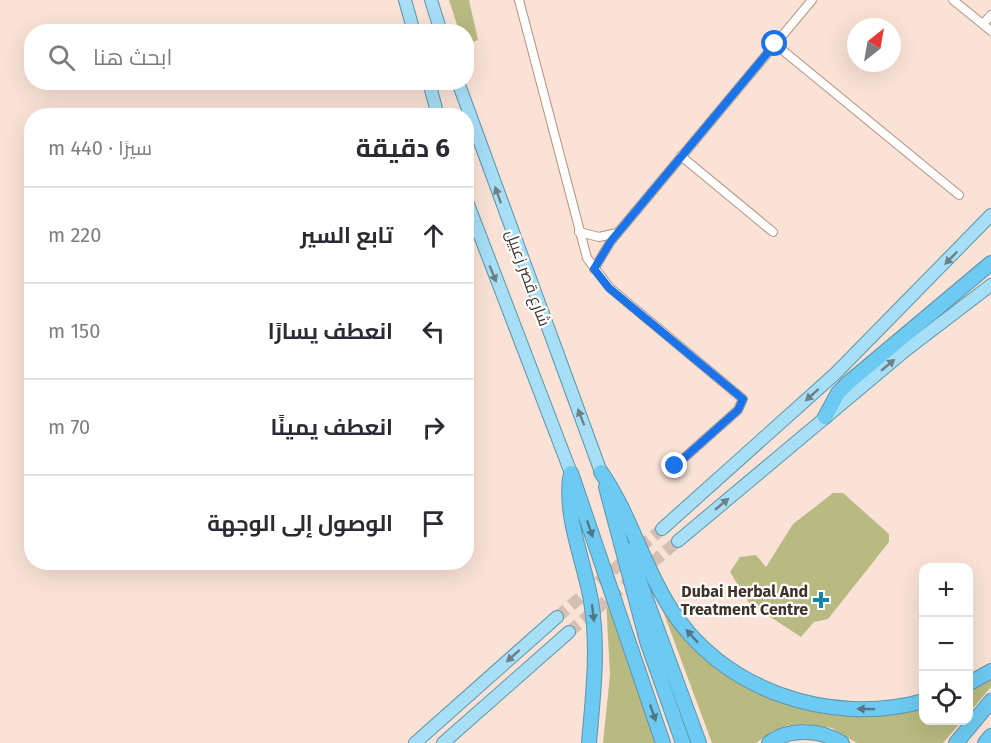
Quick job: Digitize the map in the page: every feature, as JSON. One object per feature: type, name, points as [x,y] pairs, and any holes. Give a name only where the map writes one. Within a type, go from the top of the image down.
[{"type":"highway","points":[[825,417],[838,393],[848,383],[991,262]]},
{"type":"highway","points":[[601,472],[647,641],[683,743]]},
{"type":"highway","points":[[601,472],[623,508],[669,607],[694,639],[718,661],[759,686],[803,702],[842,709],[879,709],[919,702]]},
{"type":"highway","points":[[571,473],[570,506],[591,598],[595,634],[595,672],[589,743]]},
{"type":"highway","points":[[571,473],[663,743]]},
{"type":"highway","points":[[618,532],[633,563],[699,743]]},
{"type":"highway","points":[[973,682],[991,671]]},
{"type":"highway","points":[[956,743],[991,701]]},
{"type":"highway","points":[[769,743],[788,734],[806,731],[822,734],[842,743]]},
{"type":"highway","points":[[986,743],[991,736]]},
{"type":"main road","points":[[431,0],[438,24]]},
{"type":"main road","points":[[404,3],[411,24]]},
{"type":"main road","points":[[431,90],[436,108]]},
{"type":"main road","name":"شارع قصر زعبيل","points":[[461,90],[468,108]]},
{"type":"main road","name":"شارع قصر زعبيل","points":[[474,126],[601,472]]},
{"type":"main road","points":[[662,530],[836,373],[991,216]]},
{"type":"main road","name":"شارع قصر زعبيل","points":[[474,220],[571,473]]},
{"type":"main road","points":[[678,541],[933,328],[991,285]]},
{"type":"main road","points":[[415,743],[557,617]]},
{"type":"main road","points":[[443,743],[569,632]]},
{"type":"street","points":[[519,0],[582,245],[594,269],[609,288],[743,399],[738,410],[675,466]]},
{"type":"street","points":[[594,269],[618,232],[812,0]]},
{"type":"street","points":[[953,0],[991,31]]},
{"type":"street","points":[[983,24],[991,15]]},
{"type":"street","points":[[775,44],[959,195]]},
{"type":"street","points":[[681,156],[773,232]]},
{"type":"street","points":[[579,232],[598,237],[618,232]]},
{"type":"green space","points":[[449,0],[469,0],[478,40],[474,41],[474,24],[457,24]]},
{"type":"green space","points":[[833,493],[843,493],[889,534],[889,542],[828,619],[814,622],[801,637],[749,603],[730,572],[740,557],[756,555],[766,567],[793,524]]},
{"type":"green space","points":[[606,600],[656,743],[603,743],[610,675]]},
{"type":"green space","points":[[660,603],[698,647],[723,671],[769,698],[819,713],[845,716],[871,716],[919,709],[919,725],[959,725],[943,743],[857,743],[832,728],[805,724],[788,725],[772,731],[756,743],[712,743]]},
{"type":"green space","points":[[991,679],[991,687],[973,708],[973,690]]},
{"type":"tunnel","points":[[557,617],[662,529]]},
{"type":"tunnel","points":[[569,632],[678,541]]},
{"type":"place","name":"Dubai Herbal And Treatment Centre","points":[[821,600]]},
{"type":"route","points":[[675,466],[738,410],[742,406],[743,399],[609,288],[594,269],[611,241],[775,44]]}]
